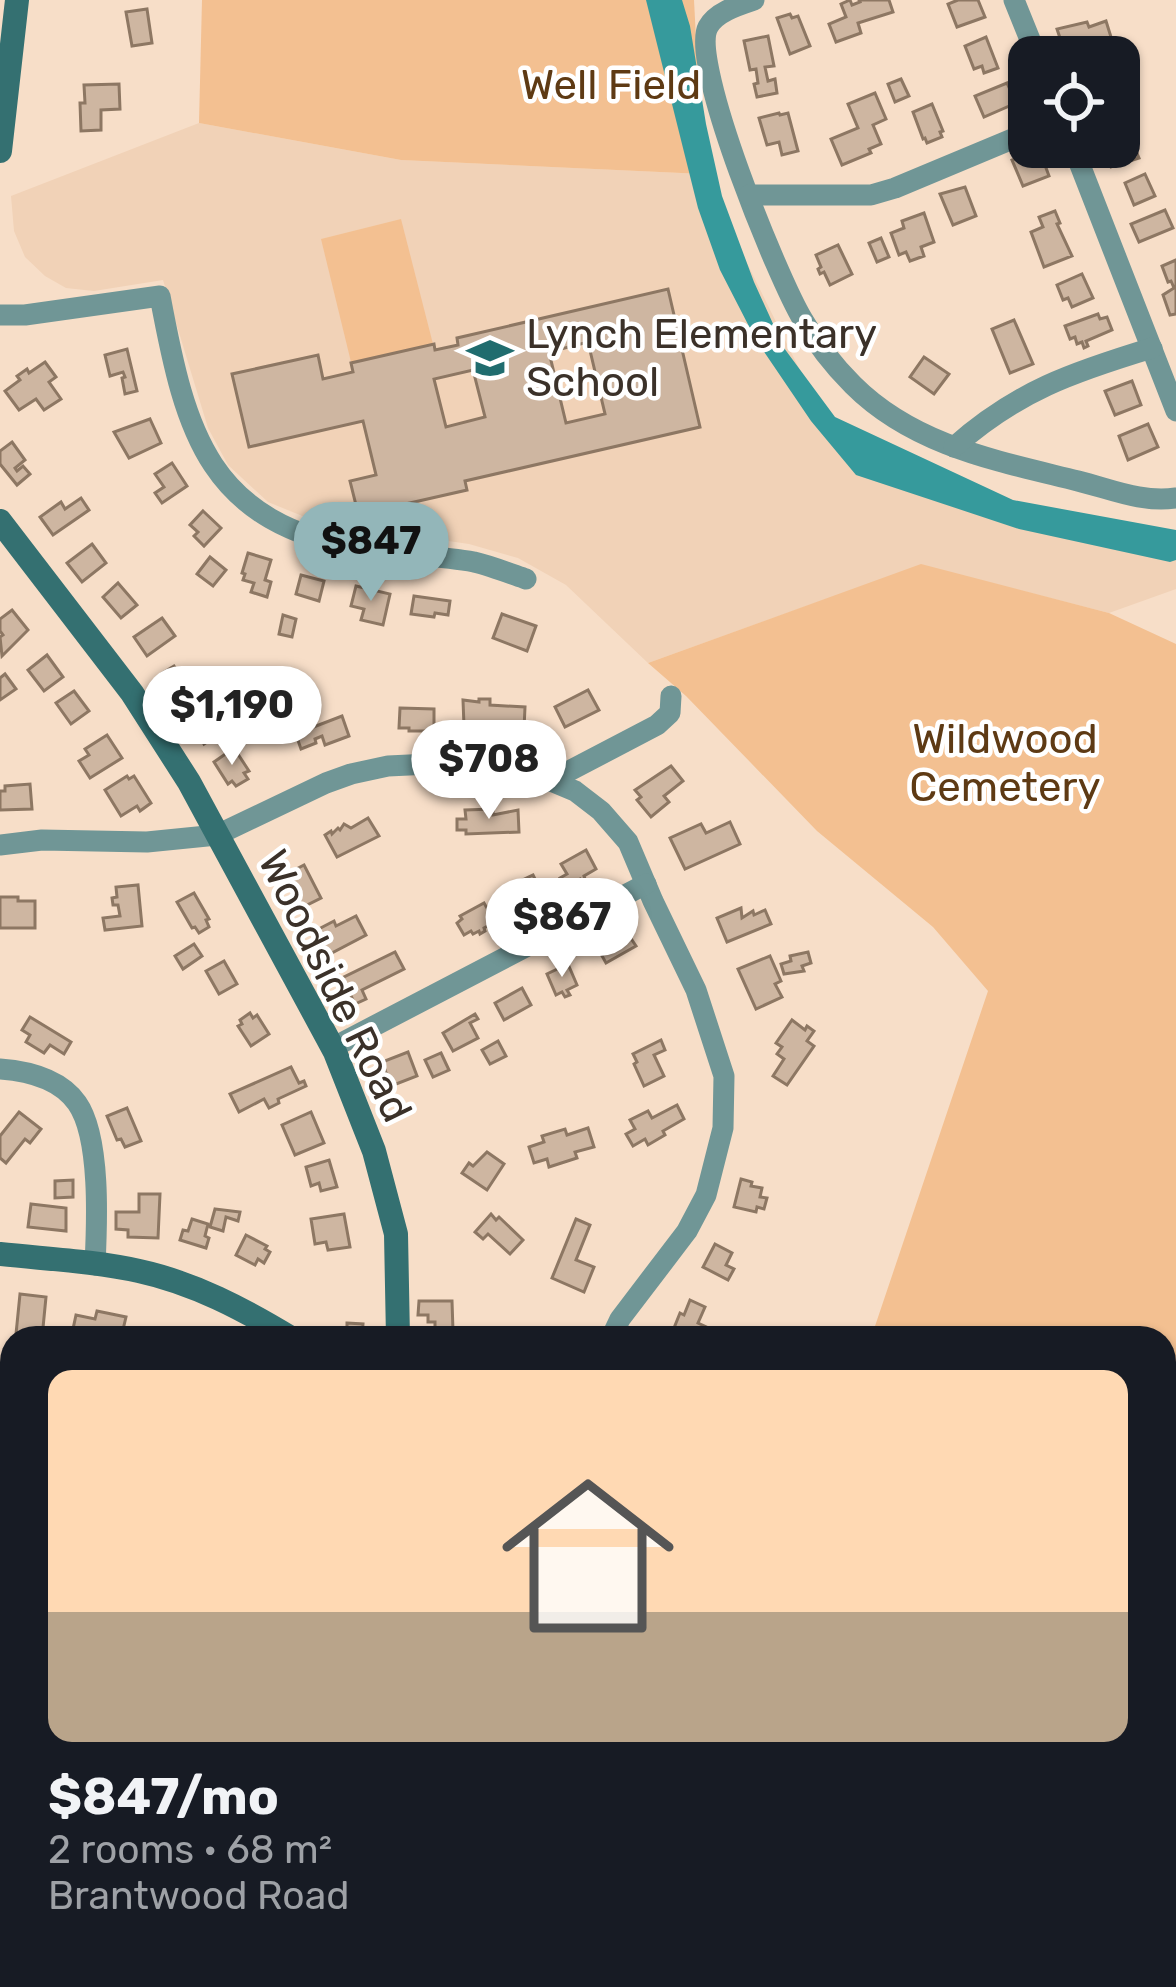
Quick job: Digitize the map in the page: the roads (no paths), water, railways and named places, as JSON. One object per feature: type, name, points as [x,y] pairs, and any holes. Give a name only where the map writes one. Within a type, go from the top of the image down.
[{"type":"street","points":[[0,151],[17,0]]},
{"type":"street","points":[[754,0],[708,24],[704,42],[716,97],[729,145],[787,290],[838,368],[893,416],[954,448],[1139,498],[1176,498]]},
{"type":"street","points":[[1014,0],[1029,36]]},
{"type":"street","points":[[749,195],[871,195],[1008,141]]},
{"type":"street","points":[[1081,168],[1176,411]]},
{"type":"street","points":[[0,315],[160,296],[181,395],[201,448],[226,482],[256,510],[328,542],[476,562],[526,579]]},
{"type":"street","points":[[954,448],[985,420],[1025,396],[1076,371],[1152,349]]},
{"type":"street","name":"Woodside Road","points":[[0,521],[132,693],[189,782],[332,1048],[374,1151],[396,1234],[398,1326]]},
{"type":"street","points":[[550,781],[657,725],[670,713],[671,696]]},
{"type":"street","points":[[0,844],[147,842],[217,835],[326,783],[388,766],[485,768],[550,781],[575,791],[601,811],[628,842],[696,990],[724,1076],[723,1129],[706,1195],[686,1231],[616,1326]]},
{"type":"street","points":[[332,1048],[646,884]]},
{"type":"street","points":[[0,1069],[56,1083],[77,1103],[88,1128],[95,1176],[95,1265]]},
{"type":"street","points":[[0,1254],[137,1270],[191,1286],[272,1326]]},
{"type":"water","points":[[646,0],[682,0],[722,196],[784,348],[835,417],[1013,500],[1176,530],[1176,560],[1019,529],[856,475],[811,421],[756,340],[720,270],[698,208]]},
{"type":"place","name":"Lynch Elementary School","points":[[490,358]]},
{"type":"park label","name":"Well Field","points":[[611,85]]},
{"type":"park label","name":"Wildwood Cemetery","points":[[1005,764]]}]
